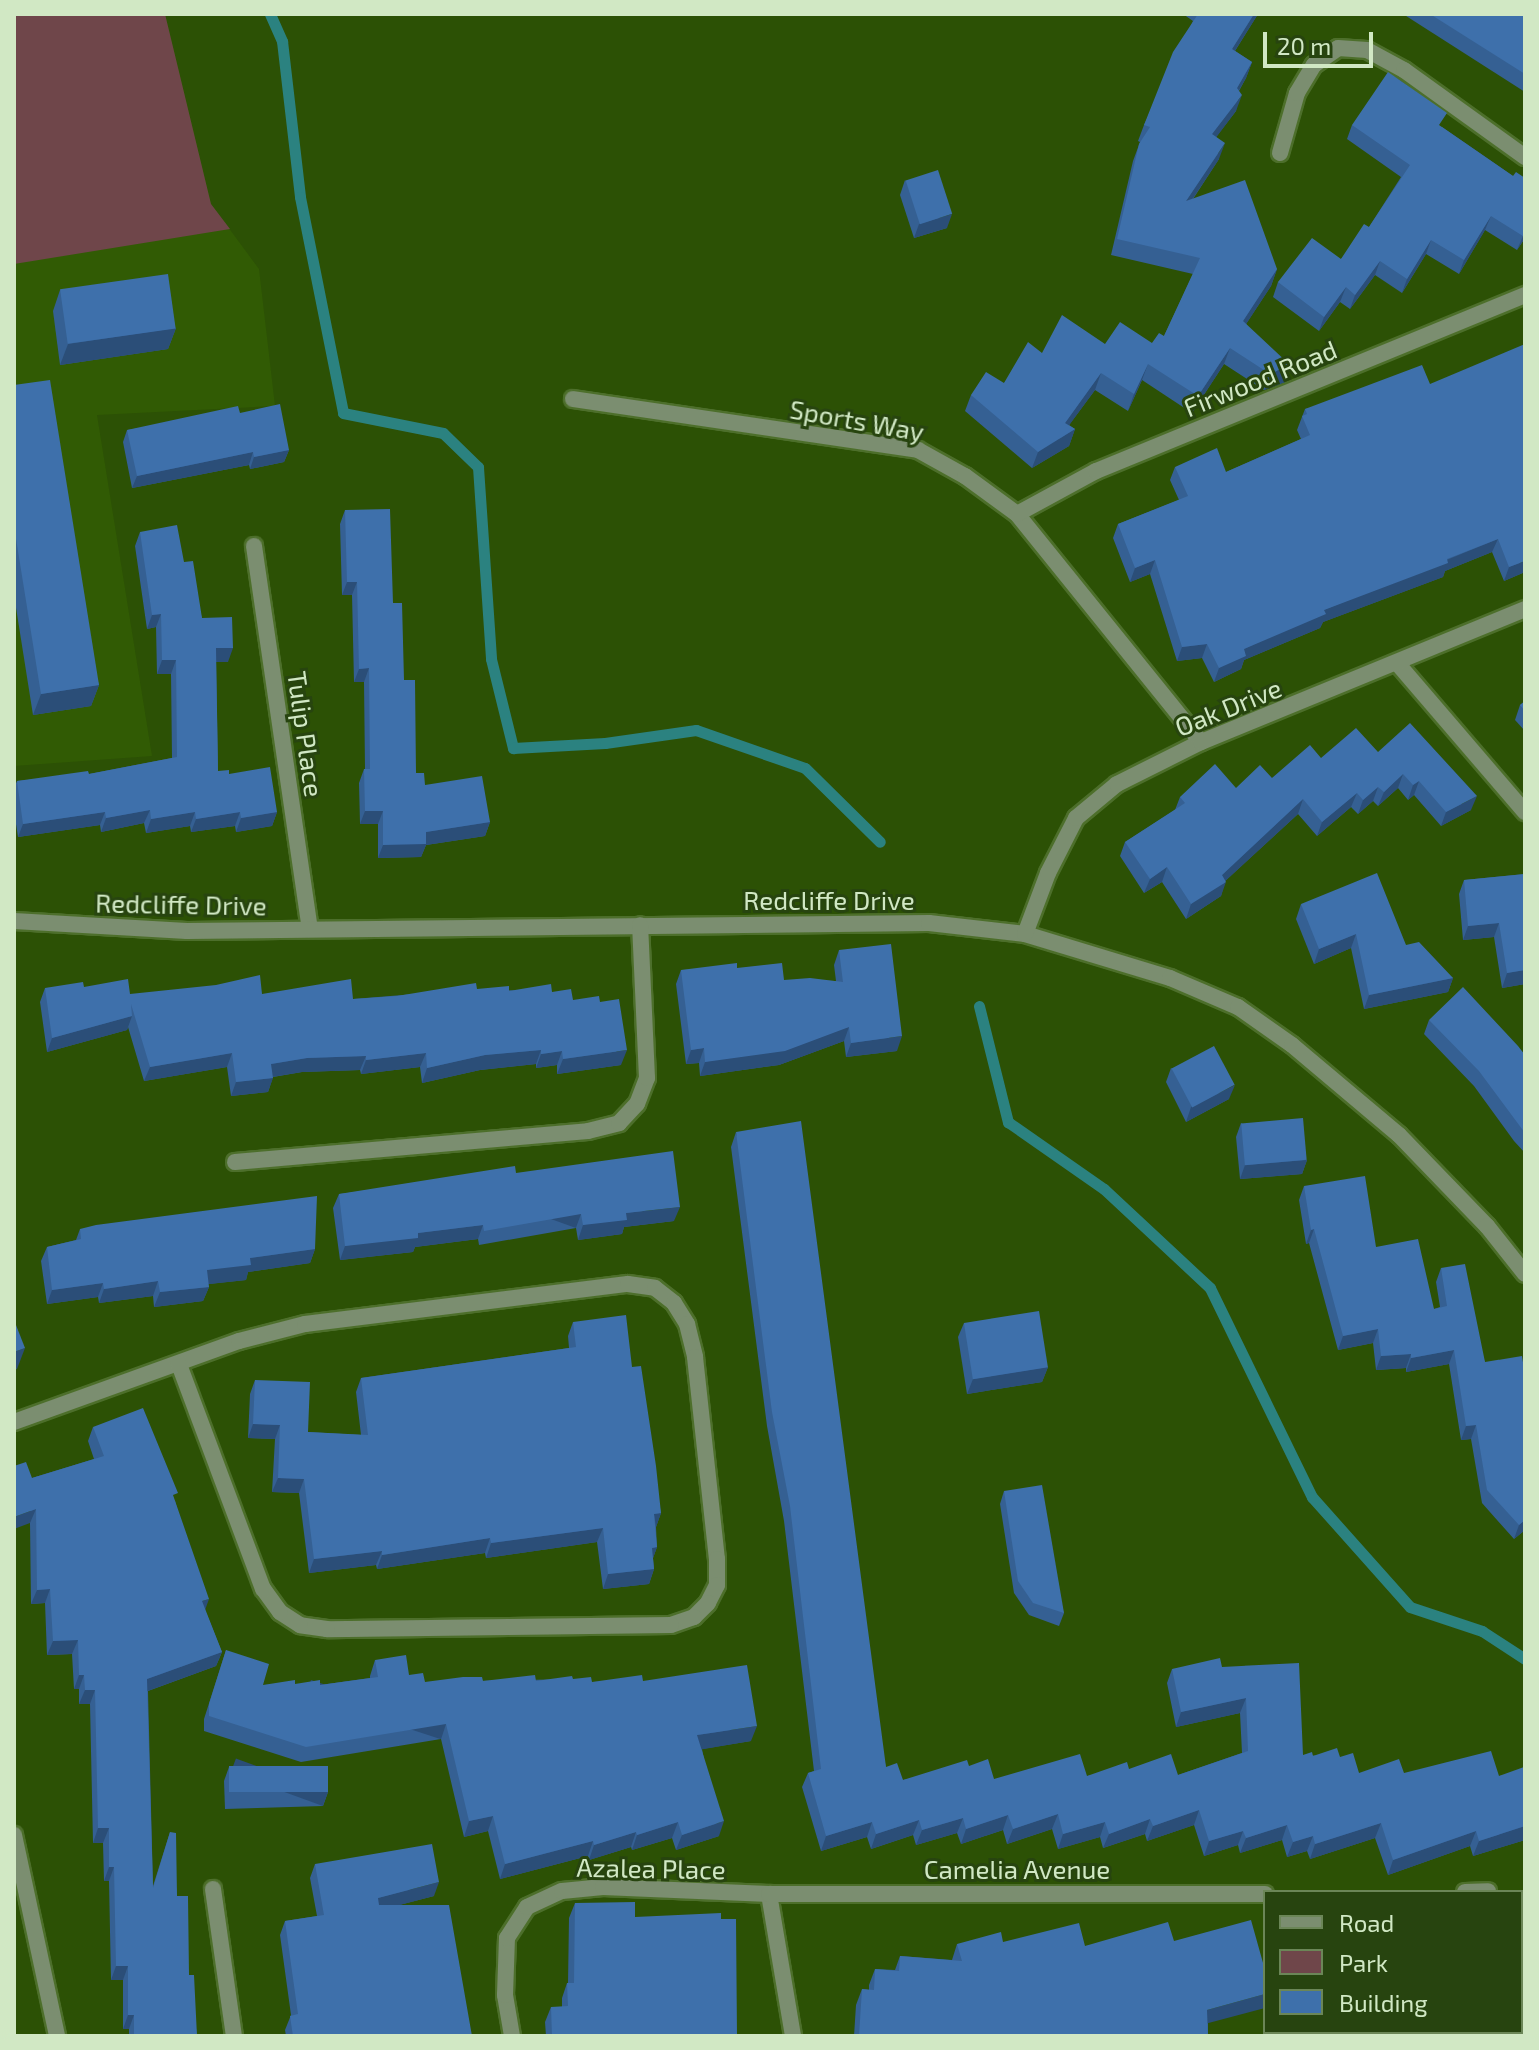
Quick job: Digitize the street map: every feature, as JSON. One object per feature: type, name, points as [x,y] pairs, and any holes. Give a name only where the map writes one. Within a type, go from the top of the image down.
[{"type":"street","points":[[1280,153],[1297,93],[1314,65],[1338,48],[1367,50],[1404,70],[1525,157]]},
{"type":"street","name":"Firwood Road","points":[[1017,514],[1096,471],[1525,295]]},
{"type":"street","name":"Sports Way","points":[[573,399],[918,450],[965,476],[1017,514],[1201,742]]},
{"type":"street","name":"Tulip Place","points":[[254,546],[310,929]]},
{"type":"street","name":"Oak Drive","points":[[1025,934],[1048,873],[1076,818],[1117,784],[1201,742],[1398,664],[1525,609]]},
{"type":"street","points":[[1398,664],[1525,812]]},
{"type":"street","name":"Redcliffe Drive","points":[[14,921],[187,931],[929,923],[1025,934],[1170,978],[1249,1015],[1292,1045],[1399,1135],[1487,1226],[1525,1274]]},
{"type":"street","points":[[235,1162],[588,1131],[619,1123],[637,1104],[647,1078],[640,925]]},
{"type":"street","points":[[14,1422],[239,1341],[305,1324],[628,1284],[655,1288],[674,1303],[687,1324],[695,1357],[717,1559],[717,1585],[708,1603],[694,1617],[671,1625],[327,1629],[300,1625],[280,1612],[263,1589],[179,1364]]},
{"type":"street","points":[[14,1835],[57,2036]]},
{"type":"street","name":"Azalea Place","points":[[512,2036],[505,1995],[507,1938],[527,1907],[562,1891],[603,1887],[769,1894]]},
{"type":"street","points":[[213,1889],[234,2036]]},
{"type":"street","points":[[769,1894],[793,2036]]},
{"type":"street","name":"Camelia Avenue","points":[[769,1894],[1263,1894]]},
{"type":"shaded area","points":[[14,14],[165,14],[211,204],[259,269],[275,406],[97,415],[152,756],[14,766]]},
{"type":"green space","points":[[14,14],[165,14],[211,204],[230,229],[14,264]]},
{"type":"building","points":[[1198,14],[1254,14],[1232,49],[1252,62],[1237,88],[1242,95],[1212,134],[1225,143],[1186,201],[1245,180],[1277,269],[1243,321],[1290,365],[1270,374],[1230,348],[1198,396],[1148,364],[1134,394],[1101,373],[1065,423],[1075,429],[1038,452],[971,395],[986,372],[1004,383],[1028,342],[1042,353],[1062,315],[1105,344],[1120,322],[1152,343],[1159,333],[1164,336],[1200,258],[1117,239],[1139,144],[1150,127],[1144,125],[1173,52]]},
{"type":"building","points":[[1430,14],[1525,14],[1525,74]]},
{"type":"building","points":[[1388,72],[1447,113],[1439,125],[1513,176],[1516,172],[1525,178],[1525,232],[1523,236],[1491,216],[1464,260],[1431,240],[1407,279],[1380,261],[1355,295],[1346,287],[1324,317],[1278,282],[1312,238],[1341,259],[1364,224],[1369,227],[1410,165],[1352,125]]},
{"type":"building","points":[[938,170],[952,214],[920,224],[906,181]]},
{"type":"building","points":[[168,274],[176,328],[68,344],[60,289]]},
{"type":"building","points":[[1525,344],[1525,561],[1509,567],[1498,539],[1447,559],[1448,563],[1324,610],[1326,614],[1244,649],[1246,656],[1219,668],[1207,644],[1182,647],[1155,560],[1135,568],[1118,524],[1188,496],[1175,467],[1217,448],[1226,472],[1310,435],[1302,416],[1307,414],[1305,409],[1422,365],[1430,384]]},
{"type":"building","points":[[50,380],[99,685],[41,694],[14,526],[14,385]]},
{"type":"building","points":[[280,404],[289,450],[254,457],[253,452],[137,476],[127,430],[238,406],[240,413]]},
{"type":"building","points":[[390,509],[393,603],[402,603],[404,680],[415,680],[416,773],[424,773],[425,785],[482,776],[490,822],[426,832],[426,844],[383,845],[383,811],[365,811],[364,769],[370,769],[369,668],[359,669],[357,582],[347,582],[345,510]]},
{"type":"building","points":[[177,525],[184,562],[193,561],[202,618],[232,617],[233,648],[216,648],[218,771],[229,770],[229,774],[270,767],[277,812],[241,818],[240,812],[196,819],[195,812],[151,819],[150,810],[106,818],[105,812],[23,824],[17,781],[88,771],[89,774],[177,757],[176,660],[162,660],[161,614],[152,615],[140,532]]},
{"type":"building","points":[[1410,723],[1477,796],[1446,812],[1419,781],[1413,785],[1403,774],[1384,792],[1378,787],[1363,800],[1357,793],[1322,822],[1303,799],[1222,875],[1226,882],[1191,904],[1167,867],[1150,879],[1125,842],[1185,803],[1180,797],[1215,764],[1236,788],[1260,765],[1272,778],[1310,745],[1321,758],[1356,728],[1378,752]]},
{"type":"building","points":[[1377,873],[1406,945],[1419,942],[1453,978],[1369,995],[1356,934],[1319,949],[1301,904]]},
{"type":"building","points":[[1525,874],[1525,970],[1507,973],[1499,923],[1468,926],[1464,880]]},
{"type":"building","points":[[891,944],[902,1036],[851,1043],[849,1027],[785,1051],[705,1062],[704,1048],[691,1050],[681,970],[737,963],[737,968],[782,963],[784,980],[810,978],[843,982],[839,950]]},
{"type":"building","points":[[260,975],[262,994],[351,979],[353,999],[397,996],[476,983],[477,989],[509,986],[509,991],[551,984],[552,992],[571,989],[573,1000],[599,996],[600,1002],[619,999],[627,1050],[563,1059],[562,1051],[485,1055],[427,1068],[426,1053],[366,1060],[366,1056],[307,1058],[271,1064],[273,1078],[236,1082],[232,1053],[150,1067],[131,1004],[132,1016],[52,1038],[45,988],[83,982],[84,987],[128,979],[130,994],[216,985]]},
{"type":"building","points":[[1463,987],[1525,1055],[1525,1133],[1479,1071],[1429,1020]]},
{"type":"building","points":[[1214,1046],[1235,1085],[1192,1107],[1172,1069]]},
{"type":"building","points":[[1303,1118],[1307,1160],[1245,1165],[1241,1123]]},
{"type":"building","points":[[801,1121],[886,1767],[897,1763],[903,1780],[967,1760],[969,1766],[988,1759],[994,1779],[1080,1754],[1087,1776],[1127,1762],[1129,1769],[1171,1754],[1178,1775],[1248,1751],[1246,1698],[1181,1712],[1172,1669],[1220,1658],[1222,1667],[1299,1663],[1303,1755],[1312,1752],[1313,1756],[1337,1748],[1340,1757],[1353,1753],[1359,1773],[1399,1759],[1404,1773],[1491,1751],[1499,1776],[1524,1767],[1525,1826],[1479,1841],[1476,1831],[1393,1860],[1381,1823],[1315,1844],[1313,1836],[1293,1842],[1287,1825],[1246,1838],[1243,1831],[1209,1841],[1199,1810],[1153,1826],[1150,1819],[1109,1834],[1105,1822],[1063,1834],[1058,1814],[1013,1829],[1008,1815],[966,1829],[963,1818],[922,1830],[919,1820],[876,1834],[872,1822],[826,1836],[808,1773],[821,1769],[790,1506],[772,1412],[736,1132]]},
{"type":"building","points":[[673,1151],[680,1207],[626,1213],[627,1220],[583,1225],[581,1214],[484,1231],[483,1225],[418,1233],[418,1238],[345,1246],[339,1194],[515,1166],[516,1173]]},
{"type":"building","points":[[1365,1176],[1376,1247],[1418,1239],[1434,1309],[1447,1306],[1441,1268],[1465,1264],[1485,1362],[1522,1356],[1525,1375],[1525,1520],[1519,1525],[1487,1490],[1476,1425],[1466,1426],[1454,1350],[1411,1358],[1411,1354],[1381,1356],[1378,1329],[1343,1336],[1314,1229],[1311,1230],[1304,1186]]},
{"type":"building","points":[[317,1196],[315,1249],[250,1258],[251,1265],[207,1270],[209,1287],[160,1292],[158,1281],[104,1289],[103,1283],[52,1290],[47,1247],[81,1239],[80,1229]]},
{"type":"building","points":[[1039,1311],[1048,1367],[973,1379],[964,1323]]},
{"type":"building","points":[[626,1315],[632,1367],[641,1366],[656,1466],[661,1513],[654,1514],[657,1547],[652,1548],[654,1569],[608,1574],[603,1528],[491,1543],[490,1538],[382,1555],[382,1551],[314,1559],[304,1479],[278,1478],[280,1425],[253,1424],[255,1380],[310,1382],[308,1432],[368,1435],[361,1378],[576,1347],[573,1322]]},
{"type":"building","points":[[14,1320],[25,1348],[14,1352]]},
{"type":"building","points":[[143,1408],[178,1493],[173,1495],[209,1599],[202,1601],[222,1652],[147,1679],[153,1888],[170,1832],[176,1833],[177,1896],[188,1896],[189,1975],[194,1975],[197,2036],[134,2036],[134,2015],[128,2015],[128,1966],[116,1966],[114,1867],[109,1867],[109,1828],[98,1828],[95,1690],[85,1690],[84,1675],[79,1675],[78,1640],[53,1641],[50,1589],[37,1590],[36,1509],[14,1517],[14,1466],[26,1462],[32,1478],[104,1456],[93,1427]]},
{"type":"building","points":[[1042,1485],[1064,1613],[1033,1603],[1018,1581],[1004,1491]]},
{"type":"building","points":[[226,1650],[269,1664],[263,1685],[320,1680],[320,1685],[378,1677],[375,1660],[406,1655],[409,1675],[423,1673],[425,1682],[463,1677],[482,1677],[483,1681],[535,1675],[536,1681],[572,1676],[573,1679],[591,1677],[592,1682],[642,1675],[643,1681],[747,1665],[757,1726],[697,1735],[724,1821],[682,1835],[678,1822],[637,1835],[636,1832],[594,1845],[593,1841],[505,1864],[493,1816],[469,1821],[446,1724],[306,1747],[209,1716],[209,1704]]},
{"type":"building","points":[[229,1766],[328,1766],[328,1792],[229,1792]]},
{"type":"building","points":[[432,1844],[439,1882],[378,1898],[379,1905],[449,1905],[472,2036],[293,2036],[290,2016],[298,2014],[285,1921],[324,1915],[315,1864]]},
{"type":"building","points":[[635,1902],[635,1917],[721,1913],[721,1919],[736,1919],[737,2036],[552,2036],[551,2007],[568,2006],[567,1983],[574,1983],[575,1903]]},
{"type":"building","points":[[1251,1920],[1263,1963],[1263,1995],[1207,2010],[1208,2036],[859,2036],[862,1989],[874,1990],[875,1969],[899,1971],[900,1956],[962,1961],[957,1944],[1001,1932],[1003,1942],[1079,1923],[1085,1946],[1168,1922],[1174,1941]]},
{"type":"building","points":[[1523,1947],[1525,1947],[1525,2036],[1523,2013]]},
{"type":"building","points":[[1355,2034],[1419,2034],[1419,2036]]},
{"type":"waterway","points":[[270,14],[282,41],[300,197],[343,413],[443,433],[478,467],[491,659],[513,748],[605,743],[696,730],[805,768],[880,842]]},
{"type":"waterway","points":[[979,1006],[1008,1122],[1104,1189],[1210,1288],[1312,1497],[1410,1607],[1482,1631],[1525,1659]]}]
